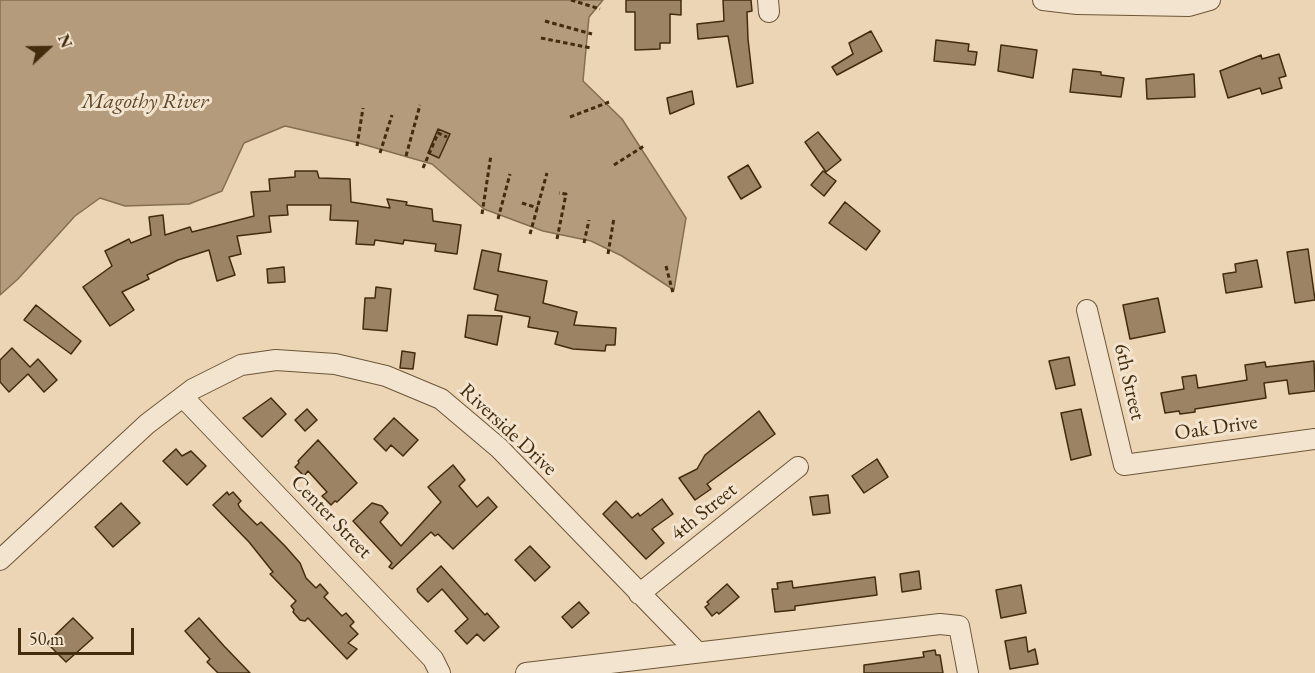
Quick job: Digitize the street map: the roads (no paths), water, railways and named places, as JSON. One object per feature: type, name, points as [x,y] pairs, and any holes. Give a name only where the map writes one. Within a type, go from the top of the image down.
[{"type":"street","points":[[1043,0],[1077,4],[1189,6],[1210,0]]},
{"type":"street","name":"6th Street","points":[[1088,310],[1124,465]]},
{"type":"street","name":"Riverside Drive","points":[[0,560],[147,424],[183,397],[241,365],[276,360],[335,364],[386,376],[441,399],[499,448],[696,651]]},
{"type":"street","name":"Center Street","points":[[183,397],[433,659],[440,673]]},
{"type":"street","name":"Oak Drive","points":[[1124,465],[1315,439]]},
{"type":"street","name":"4th Street","points":[[639,594],[798,467]]},
{"type":"street","points":[[526,673],[696,651],[940,624],[959,626],[968,673]]},
{"type":"water","name":"Magothy River","points":[[0,0],[603,0],[589,17],[583,81],[622,119],[686,218],[674,290],[622,256],[591,241],[543,231],[484,209],[432,164],[355,142],[285,126],[244,143],[222,191],[189,204],[125,206],[100,198],[75,216],[18,279],[0,295]]}]
